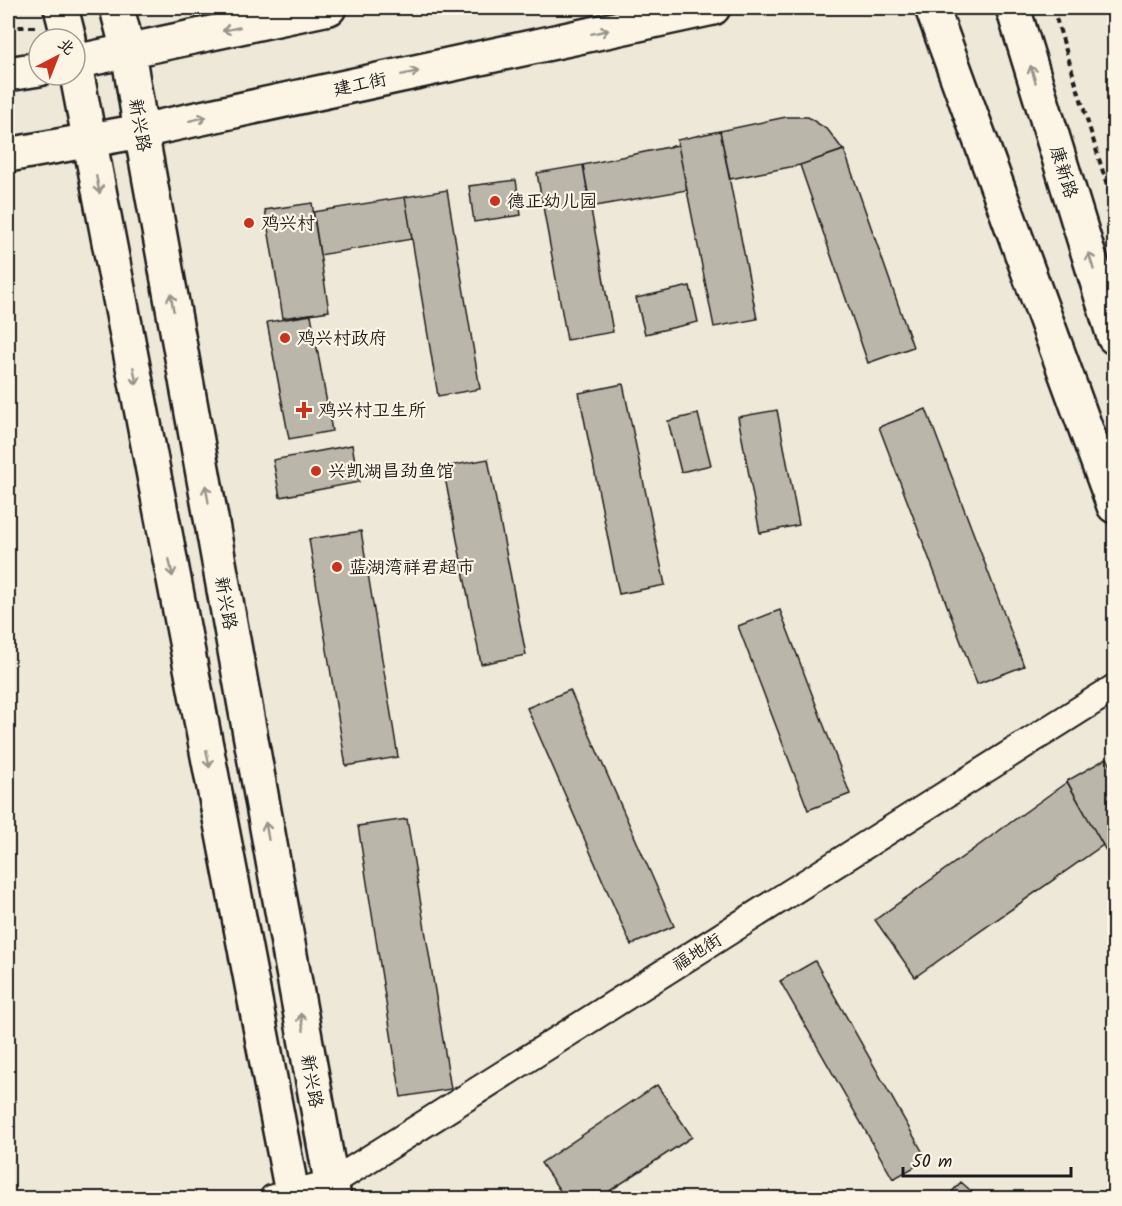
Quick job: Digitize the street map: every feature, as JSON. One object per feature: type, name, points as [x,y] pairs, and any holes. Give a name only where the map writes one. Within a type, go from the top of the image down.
[{"type":"main road","points":[[61,8],[66,27]]},
{"type":"main road","name":"新兴路","points":[[117,8],[128,51],[333,1191]]},
{"type":"main road","points":[[87,61],[329,8]]},
{"type":"main road","name":"建工街","points":[[8,155],[141,131],[713,8]]},
{"type":"main road","points":[[932,8],[1114,506]]},
{"type":"main road","name":"康新路","points":[[1013,8],[1114,337]]},
{"type":"main road","points":[[8,74],[27,71]]},
{"type":"main road","points":[[79,87],[286,1197]]},
{"type":"street","name":"福地街","points":[[286,1197],[333,1191],[1114,688]]},
{"type":"path","points":[[1053,8],[1114,208]]},
{"type":"building","points":[[786,117],[808,117],[828,130],[843,150],[800,165],[730,179],[720,131]]},
{"type":"building","points":[[720,131],[757,319],[714,327],[677,140]]},
{"type":"building","points":[[678,145],[687,190],[590,207],[583,165]]},
{"type":"building","points":[[844,150],[913,347],[868,363],[800,165]]},
{"type":"building","points":[[583,165],[613,332],[567,340],[537,173]]},
{"type":"building","name":"德正幼儿园","points":[[516,180],[521,215],[474,222],[469,186]]},
{"type":"building","points":[[447,190],[480,389],[438,396],[405,197]]},
{"type":"building","points":[[405,197],[412,239],[320,255],[313,212]]},
{"type":"building","points":[[312,203],[329,311],[283,318],[265,210]]},
{"type":"building","points":[[690,286],[698,322],[645,334],[636,298]]},
{"type":"building","points":[[311,315],[332,431],[289,439],[267,322]]},
{"type":"building","points":[[623,384],[665,585],[619,594],[579,393]]},
{"type":"building","points":[[926,409],[1024,666],[977,684],[879,427]]},
{"type":"building","points":[[777,410],[799,525],[760,533],[738,417]]},
{"type":"building","points":[[698,414],[711,465],[681,472],[668,421]]},
{"type":"building","name":"兴凯湖昌劲鱼馆","points":[[352,445],[359,482],[280,497],[273,460]]},
{"type":"building","points":[[488,459],[526,655],[481,664],[443,467]]},
{"type":"building","points":[[361,531],[398,757],[346,766],[309,539]]},
{"type":"building","points":[[780,610],[850,794],[808,810],[738,626]]},
{"type":"building","points":[[570,690],[674,926],[631,945],[527,708]]},
{"type":"building","points":[[1107,758],[1114,772],[1114,865],[1067,781]]},
{"type":"building","points":[[1067,782],[1103,845],[915,977],[875,920]]},
{"type":"building","points":[[407,819],[451,1089],[401,1097],[358,826]]},
{"type":"building","points":[[815,961],[927,1160],[893,1179],[780,981]]},
{"type":"building","points":[[657,1085],[692,1137],[599,1198],[565,1198],[541,1163]]},
{"type":"building","points":[[961,1182],[979,1198],[946,1198]]},
{"type":"place","name":"德正幼儿园","points":[[495,201]]},
{"type":"place","name":"鸡兴村","points":[[249,223]]},
{"type":"place","name":"鸡兴村政府","points":[[285,338]]},
{"type":"place","name":"鸡兴村卫生所","points":[[304,410]]},
{"type":"place","name":"兴凯湖昌劲鱼馆","points":[[316,471]]},
{"type":"place","name":"蓝湖湾祥君超市","points":[[337,567]]}]
